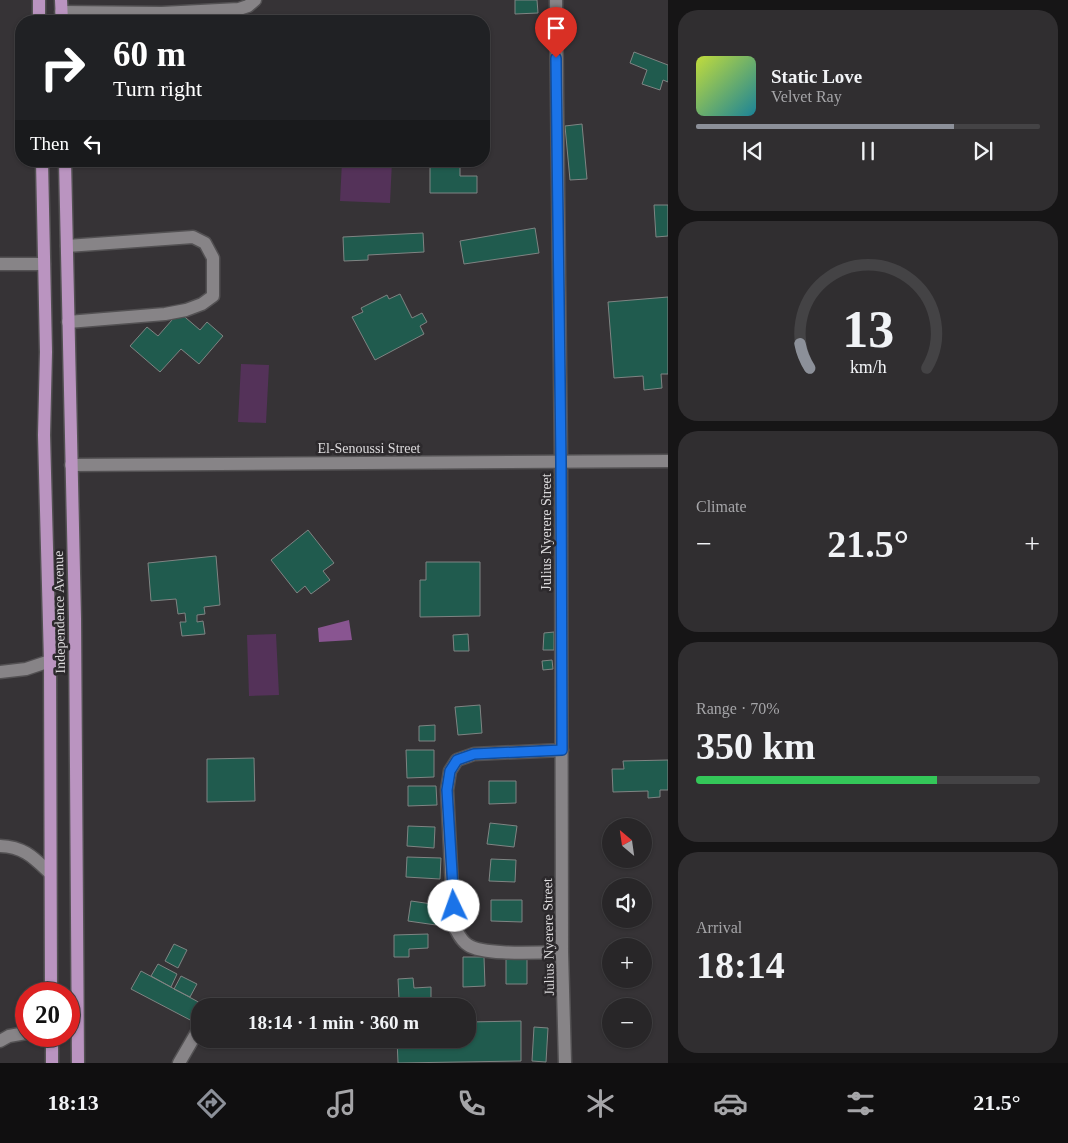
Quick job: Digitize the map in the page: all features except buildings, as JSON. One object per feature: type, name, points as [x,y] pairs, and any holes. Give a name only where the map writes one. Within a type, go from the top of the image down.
[{"type":"main road","points":[[39,0],[39,15]]},
{"type":"main road","name":"Independence Avenue","points":[[42,167],[46,352],[44,435],[50,661],[51,982]]},
{"type":"main road","name":"Independence Avenue","points":[[65,167],[75,629],[78,1063]]},
{"type":"main road","points":[[52,1047],[52,1063]]},
{"type":"street","points":[[61,11],[162,13],[239,9],[248,6],[255,0]]},
{"type":"street","name":"Julius Nyerere Street","points":[[556,0],[561,462],[562,952],[565,1063]]},
{"type":"street","points":[[67,246],[194,237],[205,243],[213,258],[213,296],[202,304],[186,310],[165,314],[68,322]]},
{"type":"street","points":[[0,264],[44,264]]},
{"type":"street","name":"El-Senoussi Street","points":[[71,465],[668,461]]},
{"type":"street","points":[[0,672],[26,669],[50,661]]},
{"type":"street","points":[[562,750],[474,754],[457,760],[450,771],[447,790],[454,926],[459,936],[468,945],[482,951],[562,952]]},
{"type":"street","points":[[0,846],[15,847],[32,856],[50,873]]},
{"type":"street","points":[[0,1041],[15,1035]]},
{"type":"street","points":[[179,1063],[191,1042]]},
{"type":"shaded area","points":[[342,167],[392,167],[390,203],[340,201]]},
{"type":"shaded area","points":[[241,364],[269,365],[266,423],[238,422]]},
{"type":"shaded area","points":[[349,620],[352,640],[319,642],[318,628]]},
{"type":"shaded area","points":[[276,634],[279,695],[249,696],[247,635]]},
{"type":"route","points":[[454,906],[447,790],[450,771],[457,760],[474,754],[562,750],[556,58]]}]
